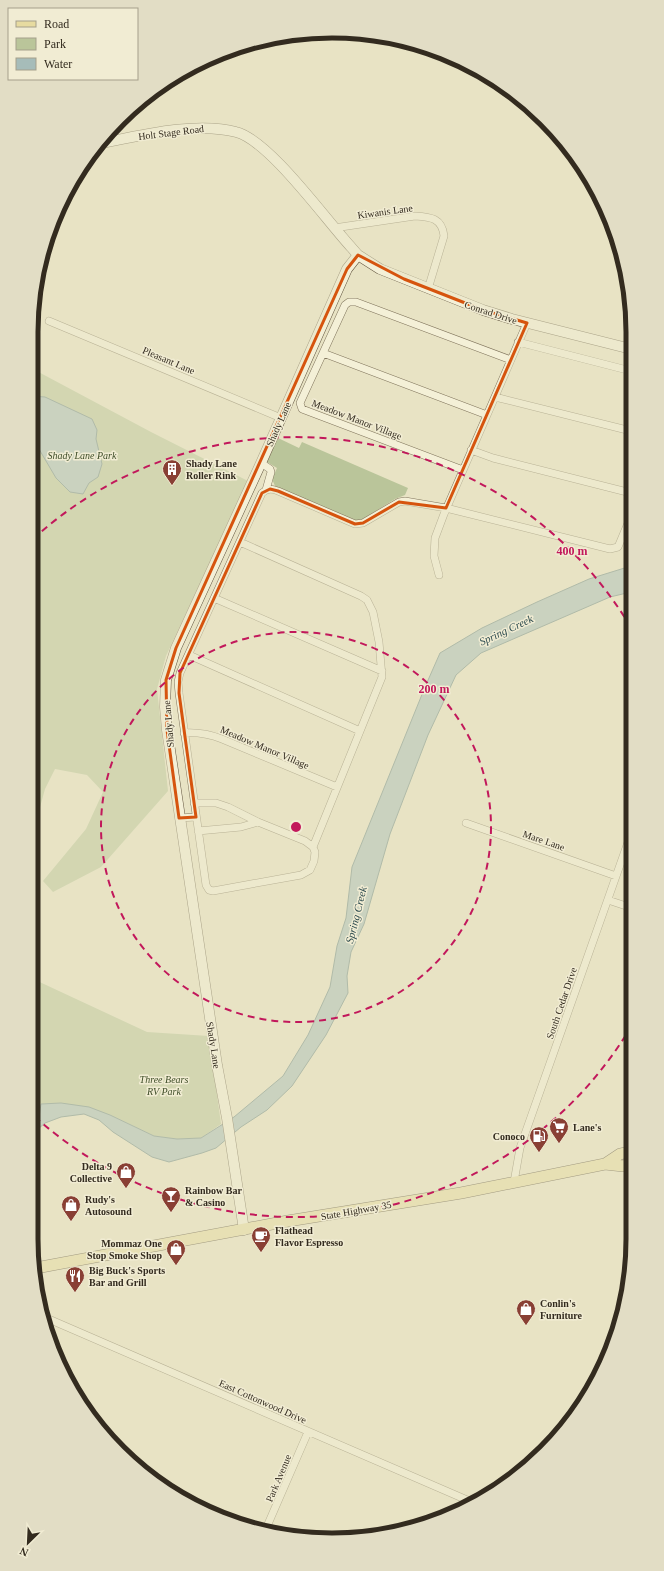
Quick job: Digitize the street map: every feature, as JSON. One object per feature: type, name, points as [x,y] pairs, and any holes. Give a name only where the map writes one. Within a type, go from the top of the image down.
[{"type":"main road","name":"Holt Stage Road","points":[[108,142],[148,134],[206,128],[237,132],[263,147],[334,228]]},
{"type":"main road","points":[[334,228],[358,255]]},
{"type":"main road","name":"Conrad Drive","points":[[358,255],[380,269],[483,310],[527,323],[626,348]]},
{"type":"main road","name":"Shady Lane","points":[[244,1230],[179,818],[167,730],[165,707],[166,680],[176,648],[261,463],[347,269],[358,255]]},
{"type":"main road","name":"State Highway 35","points":[[605,1164],[611,1158],[626,1153]]},
{"type":"main road","name":"State Highway 35","points":[[40,1267],[288,1221],[461,1193],[605,1164],[626,1165]]},
{"type":"street","name":"Kiwanis Lane","points":[[334,228],[415,216],[428,217],[440,223],[444,236],[428,289]]},
{"type":"street","name":"Meadow Manor Village","points":[[463,470],[302,409],[300,403],[345,305],[349,302],[356,302],[511,360]]},
{"type":"street","name":"Pleasant Lane","points":[[50,321],[281,418]]},
{"type":"street","points":[[439,575],[434,556],[435,538],[446,508],[527,323]]},
{"type":"street","points":[[518,342],[626,370]]},
{"type":"street","points":[[323,352],[487,415]]},
{"type":"street","points":[[494,397],[626,430]]},
{"type":"street","points":[[471,450],[493,458],[626,491]]},
{"type":"street","points":[[194,802],[216,803],[228,807],[258,822],[305,841],[313,847],[315,852],[310,870],[301,875],[213,891],[209,890],[206,885],[184,733],[178,682],[180,674],[262,493],[266,490],[271,472],[270,469],[261,463]]},
{"type":"street","points":[[266,490],[270,489],[278,491],[355,524],[363,523],[399,502],[405,501],[446,508],[610,549],[618,547],[626,528]]},
{"type":"street","points":[[240,542],[362,596],[367,600],[374,612],[382,677],[313,847]]},
{"type":"street","points":[[214,598],[382,671]]},
{"type":"street","points":[[189,655],[360,731]]},
{"type":"street","name":"Meadow Manor Village","points":[[184,733],[205,734],[222,739],[337,787]]},
{"type":"street","points":[[179,818],[196,816]]},
{"type":"street","points":[[198,831],[241,827],[258,822]]},
{"type":"street","name":"Mare Lane","points":[[466,823],[616,876]]},
{"type":"street","name":"South Cedar Drive","points":[[514,1182],[520,1148],[626,848]]},
{"type":"street","points":[[608,900],[626,906]]},
{"type":"street","name":"East Cottonwood Drive","points":[[49,1319],[467,1500]]},
{"type":"street","name":"Park Avenue","points":[[268,1526],[308,1432]]},
{"type":"highlighted area","points":[[358,255],[404,279],[483,310],[527,323],[446,508],[399,502],[363,523],[355,524],[278,491],[270,489],[262,493],[180,673],[179,693],[196,817],[179,818],[167,730],[166,680],[176,648],[347,269]]},
{"type":"green space","name":"Shady Lane Park","points":[[38,372],[151,432],[248,481],[166,656],[157,689],[168,791],[101,867],[53,892],[43,881],[86,829],[103,792],[87,775],[55,769],[45,789],[38,814]]},
{"type":"green space","points":[[278,438],[299,448],[302,442],[408,488],[405,495],[395,499],[360,521],[351,519],[275,486],[272,479],[277,468],[267,462]]},
{"type":"green space","name":"Three Bears RV Park","points":[[38,981],[147,1032],[209,1036],[221,1124],[201,1138],[177,1139],[154,1136],[110,1115],[61,1103],[38,1103]]},
{"type":"water","points":[[38,396],[45,397],[92,419],[97,430],[96,439],[102,464],[98,477],[89,483],[83,494],[70,492],[56,478],[38,447]]},
{"type":"water","name":"Spring Creek","points":[[626,568],[626,593],[610,597],[481,653],[456,675],[428,735],[390,834],[364,924],[351,952],[347,976],[348,993],[326,1035],[292,1086],[267,1110],[241,1127],[216,1148],[169,1162],[152,1157],[113,1132],[99,1120],[84,1114],[61,1117],[45,1123],[38,1129],[38,1118],[41,1104],[61,1103],[89,1107],[110,1115],[154,1136],[177,1139],[201,1138],[234,1117],[283,1076],[308,1035],[330,987],[337,946],[346,918],[352,867],[440,653],[482,628],[589,579]]},
{"type":"place","name":"Shady Lane Roller Rink","points":[[172,486]]},
{"type":"place","name":"Lane's","points":[[559,1144]]},
{"type":"place","name":"Conoco","points":[[539,1153]]},
{"type":"place","name":"Delta 9 Collective","points":[[126,1189]]},
{"type":"place","name":"Rainbow Bar & Casino","points":[[171,1213]]},
{"type":"place","name":"Rudy's Autosound","points":[[71,1222]]},
{"type":"place","name":"Flathead Flavor Espresso","points":[[261,1253]]},
{"type":"place","name":"Mommaz One Stop Smoke Shop","points":[[176,1266]]},
{"type":"place","name":"Big Buck's Sports Bar and Grill","points":[[75,1293]]},
{"type":"place","name":"Conlin's Furniture","points":[[526,1326]]}]
